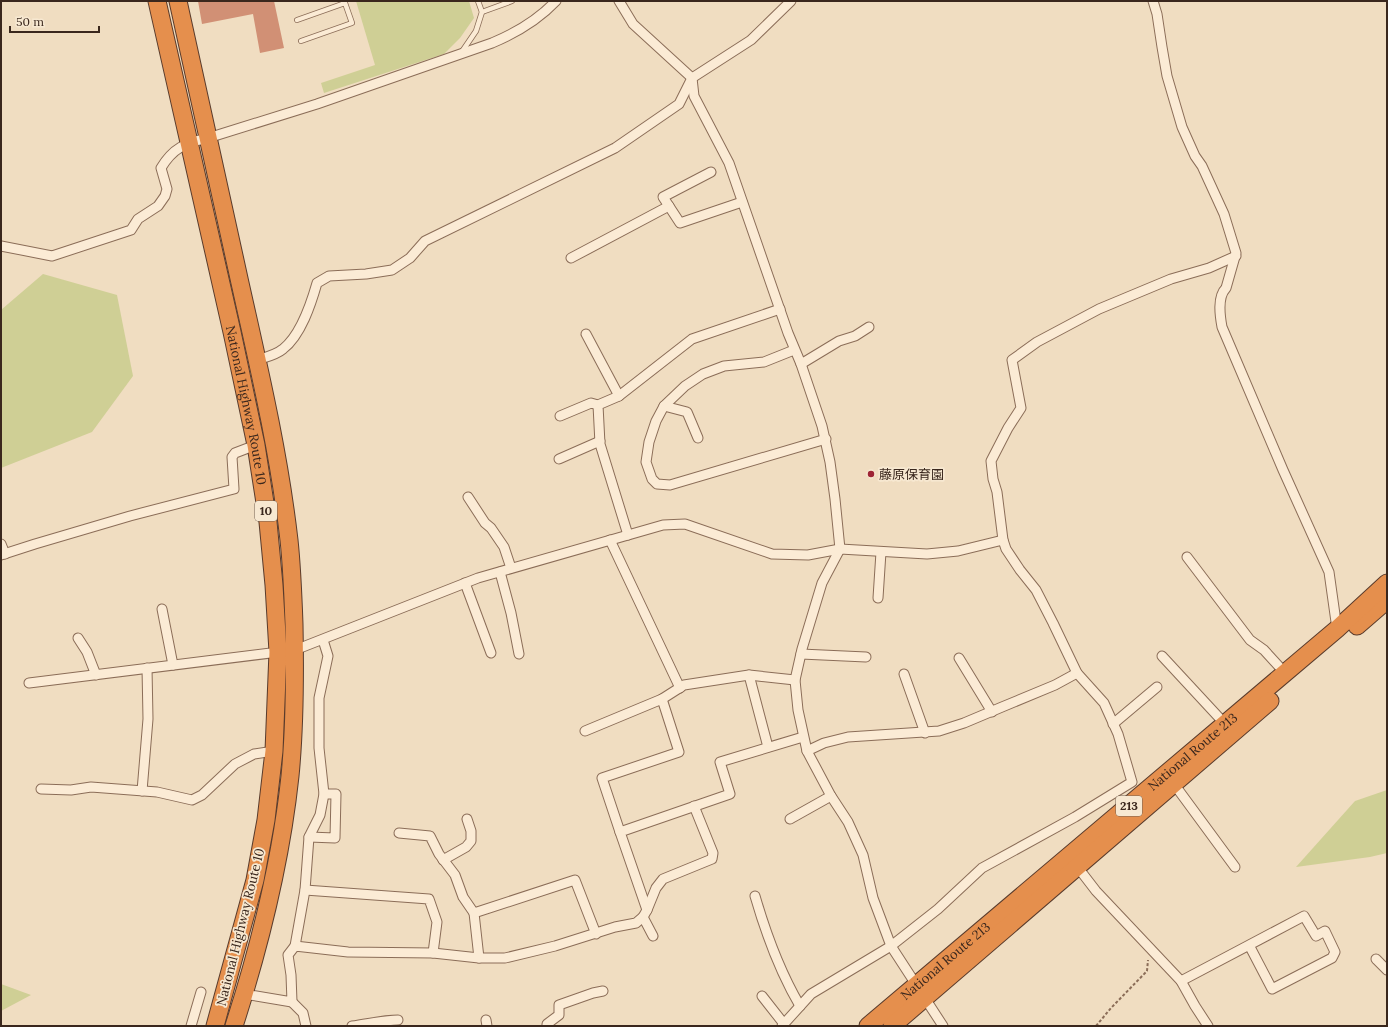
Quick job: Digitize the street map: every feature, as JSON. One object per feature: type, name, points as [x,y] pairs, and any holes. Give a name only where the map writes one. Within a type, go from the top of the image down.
[{"type":"highway","name":"National Highway Route 10","points":[[157,1],[190,142],[256,445],[268,522],[274,585],[286,651],[294,716],[290,776],[282,833],[271,888],[244,994],[234,1026]]},
{"type":"highway","name":"National Highway Route 10","points":[[178,1],[257,360],[281,482],[289,542],[286,651],[266,820],[255,880],[215,1026]]},
{"type":"highway","name":"National Route 213","points":[[868,1026],[921,992],[1073,862],[1225,724],[1337,629],[1387,583]]},
{"type":"highway","name":"National Route 213","points":[[1073,862],[1174,784],[1387,600]]},
{"type":"highway","name":"National Route 213","points":[[892,1026],[921,992]]},
{"type":"street","points":[[1,246],[52,256],[131,230],[138,219],[158,206],[165,196],[166,189],[161,168],[165,161],[172,152],[190,142],[208,138],[317,104],[458,56],[509,36],[548,9],[556,1]]},
{"type":"street","points":[[619,1],[634,24],[692,78],[694,96],[729,163],[794,350],[801,364],[826,439],[835,499],[840,549],[822,584],[801,654],[795,680],[798,710],[807,751],[830,796],[848,822],[863,855],[873,898],[891,946],[943,1026]]},
{"type":"street","points":[[257,360],[282,350],[295,337],[313,297],[317,283],[329,276],[366,274],[392,270],[410,258],[425,241],[615,148],[679,104],[692,78],[751,40],[791,1]]},
{"type":"street","points":[[1153,1],[1157,14],[1168,76],[1182,127],[1194,156],[1202,166],[1224,214],[1236,256],[1226,288],[1223,291],[1219,309],[1222,327],[1283,470],[1329,572],[1337,629]]},
{"type":"street","points":[[710,172],[663,197],[680,223],[742,202]]},
{"type":"street","points":[[571,258],[669,206]]},
{"type":"street","points":[[762,996],[783,1025],[811,994],[891,946],[938,909],[982,868],[1075,817],[1132,782],[1118,734],[1104,703],[1077,674],[1053,622],[1036,590],[1006,549],[1003,540],[997,492],[993,479],[991,461],[1008,428],[1021,408],[1012,360],[1037,342],[1099,309],[1171,279],[1209,268],[1236,256]]},
{"type":"street","points":[[560,416],[591,403],[598,405],[619,396],[692,339],[780,309]]},
{"type":"street","points":[[801,364],[839,341],[855,336],[869,327]]},
{"type":"street","points":[[586,334],[619,396]]},
{"type":"street","points":[[794,350],[764,362],[724,366],[703,374],[685,386],[664,406],[656,421],[649,442],[646,462],[652,479],[657,484],[670,485],[826,439]]},
{"type":"street","points":[[598,405],[600,441],[628,534]]},
{"type":"street","points":[[664,406],[687,412],[698,438]]},
{"type":"street","points":[[559,459],[600,441]]},
{"type":"street","points":[[1,544],[3,555],[123,518],[234,489],[232,457],[235,453],[256,445]]},
{"type":"street","points":[[468,497],[485,523],[491,528],[504,547],[511,568]]},
{"type":"street","points":[[29,683],[286,651],[323,640],[465,583],[511,568],[663,525],[685,524],[772,554],[808,555],[840,549],[927,554],[958,551],[1003,540]]},
{"type":"street","points":[[610,540],[680,688]]},
{"type":"street","points":[[878,598],[881,552]]},
{"type":"street","points":[[1187,557],[1250,640],[1264,650],[1285,673]]},
{"type":"street","points":[[500,572],[511,613],[519,654]]},
{"type":"street","points":[[465,583],[491,653]]},
{"type":"street","points":[[162,609],[173,665]]},
{"type":"street","points":[[78,638],[87,652],[96,675]]},
{"type":"street","points":[[292,1002],[291,975],[288,955],[295,946],[306,890],[309,837],[320,815],[324,794],[319,748],[319,698],[328,656],[323,640]]},
{"type":"street","points":[[801,654],[866,657]]},
{"type":"street","points":[[1162,656],[1225,724]]},
{"type":"street","points":[[958,658],[992,712]]},
{"type":"street","points":[[142,791],[148,719],[147,668]]},
{"type":"street","points":[[904,674],[925,733]]},
{"type":"street","points":[[807,751],[824,743],[848,737],[880,734],[939,732],[964,724],[1077,674]]},
{"type":"street","points":[[750,675],[768,747]]},
{"type":"street","points":[[585,731],[662,699],[684,685],[750,675],[795,680]]},
{"type":"street","points":[[1113,724],[1158,687]]},
{"type":"street","points":[[654,936],[645,913],[602,778],[679,752],[662,699]]},
{"type":"street","points":[[620,832],[730,794],[720,762],[804,737]]},
{"type":"street","points":[[41,789],[71,790],[91,787],[157,792],[192,800],[202,795],[235,764],[254,754],[274,751]]},
{"type":"street","points":[[1174,784],[1235,867]]},
{"type":"street","points":[[309,837],[335,838],[336,794],[324,794]]},
{"type":"street","points":[[790,819],[830,796]]},
{"type":"street","points":[[295,946],[348,952],[433,953],[479,958],[505,958],[555,946],[636,923],[645,913],[656,888],[663,878],[712,859],[712,853],[694,806]]},
{"type":"street","points":[[443,860],[466,847],[471,841],[471,831],[467,819]]},
{"type":"street","points":[[399,832],[430,836],[443,860],[455,875],[463,897],[474,913],[479,958]]},
{"type":"street","points":[[1073,862],[1096,891],[1181,981],[1208,1026]]},
{"type":"street","points":[[474,913],[575,880],[596,934]]},
{"type":"street","points":[[306,890],[429,899],[437,922],[433,953]]},
{"type":"street","points":[[755,896],[762,921],[788,985],[800,1006]]},
{"type":"street","points":[[1181,981],[1249,945],[1304,916],[1316,936],[1325,931],[1335,952],[1332,958],[1272,989],[1249,945]]},
{"type":"street","points":[[1376,959],[1387,970]]},
{"type":"street","points":[[547,1026],[547,1024],[559,1015],[559,1005],[603,991]]},
{"type":"street","points":[[191,1026],[201,992]]},
{"type":"street","points":[[244,994],[292,1002],[303,1013],[306,1026]]},
{"type":"street","points":[[352,1026],[377,1023],[382,1020],[398,1020]]},
{"type":"lane","points":[[458,56],[476,30],[482,12],[478,1]]},
{"type":"lane","points":[[482,12],[512,1]]},
{"type":"lane","points":[[297,20],[345,3],[352,23],[302,40]]},
{"type":"path","points":[[1096,1026],[1111,1008],[1147,971],[1150,947]]},
{"type":"green space","points":[[356,1],[469,1],[474,18],[460,38],[444,54],[324,93],[321,83],[375,65]]},
{"type":"green space","points":[[43,274],[117,295],[133,376],[92,432],[1,468],[1,310]]},
{"type":"green space","points":[[1387,790],[1387,853],[1370,857],[1296,867],[1355,801]]},
{"type":"green space","points":[[1,984],[31,995],[1,1011]]},
{"type":"building","points":[[198,1],[274,1],[284,48],[260,53],[253,14],[202,24]]},
{"type":"place","name":"藤原保育園","points":[[871,474]]}]
